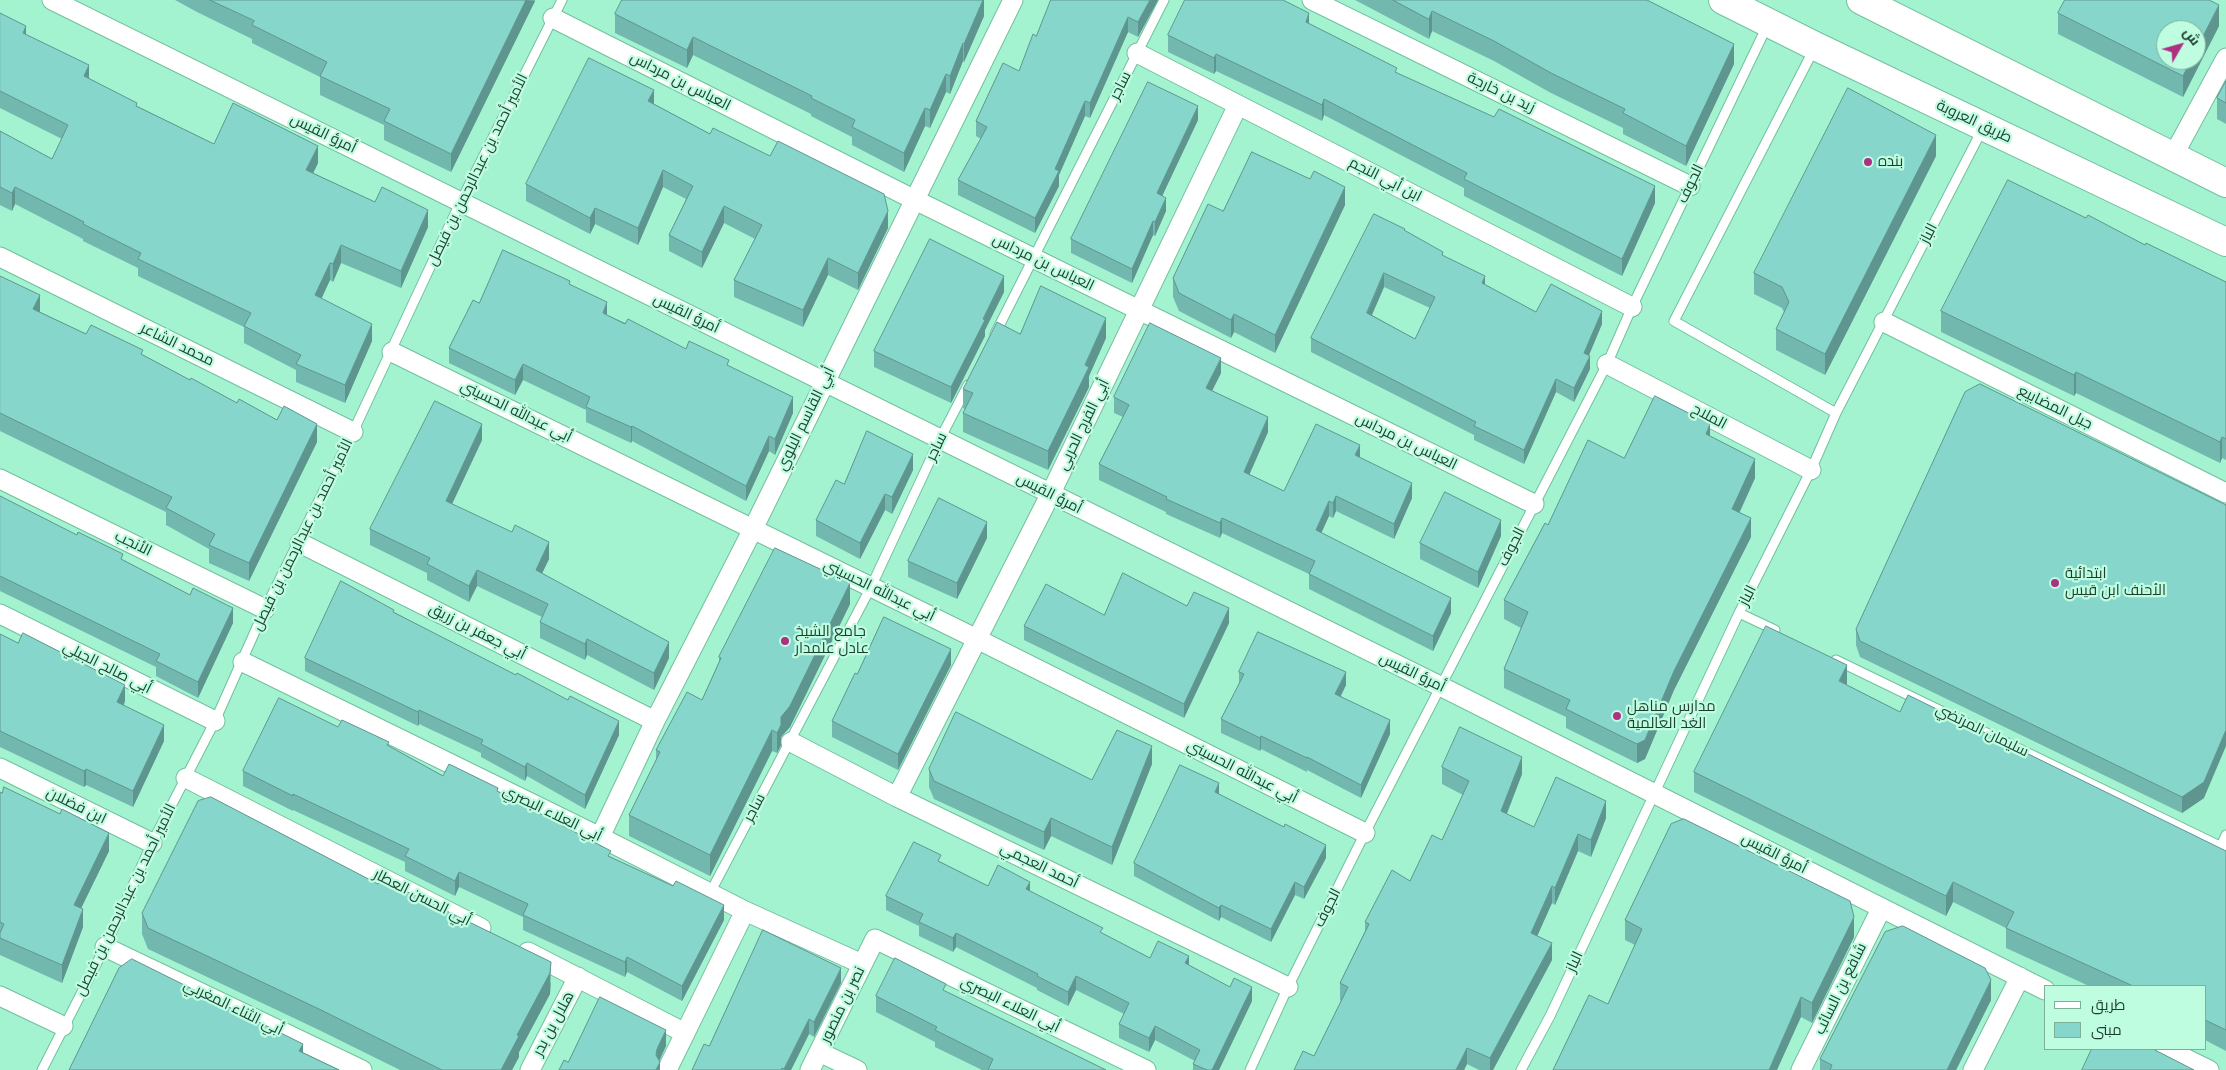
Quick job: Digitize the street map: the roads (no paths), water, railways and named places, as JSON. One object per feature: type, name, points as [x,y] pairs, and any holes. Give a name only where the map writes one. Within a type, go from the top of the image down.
[{"type":"main road","name":"طريق العروبة","points":[[1723,0],[1815,46],[2226,242]]},
{"type":"main road","points":[[1861,0],[2226,183]]},
{"type":"street","name":"أمرؤ القيس","points":[[52,0],[1050,495],[1440,686],[2044,989]]},
{"type":"street","name":"أبي القاسم البلوي","points":[[600,837],[655,721],[753,529],[1013,0]]},
{"type":"street","name":"زيد بن خارجة","points":[[1312,0],[1690,186]]},
{"type":"street","name":"العباس بن مرداس","points":[[553,18],[915,200],[1534,504]]},
{"type":"street","name":"ابن أبي النجم","points":[[1138,53],[1632,307]]},
{"type":"street","points":[[2173,156],[2226,58]]},
{"type":"street","name":"أبي الفرج الحربي","points":[[897,797],[1050,495],[1238,105]]},
{"type":"street","name":"محمد الشاعر","points":[[0,257],[353,432]]},
{"type":"street","name":"جبل المضابيع","points":[[1884,322],[2226,493]]},
{"type":"street","name":"أبي عبدالله الحسيني","points":[[392,352],[977,639],[1365,833]]},
{"type":"street","name":"الملاح","points":[[1607,364],[1811,470]]},
{"type":"street","name":"الأنجب","points":[[0,479],[265,609]]},
{"type":"street","name":"أبي جعفر بن زريق","points":[[300,543],[655,721]]},
{"type":"street","name":"أبي صالح الجيلي","points":[[0,614],[215,722]]},
{"type":"street","name":"أبي العلاء البصري","points":[[243,662],[600,837],[745,912],[862,964]]},
{"type":"street","name":"أحمد العجمي","points":[[791,742],[897,797],[1288,987]]},
{"type":"street","name":"ابن فضلان","points":[[0,768],[152,843]]},
{"type":"street","name":"أبي الحسن العطار","points":[[186,778],[498,936]]},
{"type":"street","name":"شافع بن السائب","points":[[1801,1070],[1881,908]]},
{"type":"street","points":[[668,1070],[745,912]]},
{"type":"street","name":"أبي العلاء البصري","points":[[875,939],[1146,1070]]},
{"type":"street","name":"نصر بن منصور","points":[[810,1070],[875,939]]},
{"type":"street","points":[[516,946],[685,1033]]},
{"type":"street","name":"أبي الثناء المغربي","points":[[105,947],[362,1070]]},
{"type":"street","name":"هلال بن بدر","points":[[530,1070],[578,977]]},
{"type":"street","points":[[1973,1070],[2020,977]]},
{"type":"street","points":[[0,996],[63,1026]]},
{"type":"street","points":[[2168,1050],[2210,1070]]},
{"type":"street","points":[[820,1052],[857,1070]]},
{"type":"lane","name":"الأمير أحمد بن عبدالرحمن بن فيصل","points":[[42,1070],[105,947],[152,843],[215,722],[265,609],[300,543],[392,352],[460,202],[562,0]]},
{"type":"lane","name":"ساجر","points":[[989,344],[1164,0]]},
{"type":"lane","name":"الجوف","points":[[1250,1070],[1288,987],[1365,833],[1607,364],[1632,307],[1769,22]]},
{"type":"lane","points":[[1815,46],[1674,322],[1836,413]]},
{"type":"lane","name":"الباز","points":[[1521,1070],[1550,1016],[1739,613],[1811,470],[1836,413],[1984,126]]},
{"type":"lane","name":"ساجر","points":[[710,893],[871,587],[940,439],[971,379]]},
{"type":"lane","points":[[1739,613],[1783,635]]},
{"type":"lane","name":"سليمان المرتضي","points":[[1828,656],[2223,847]]},
{"type":"lane","points":[[2223,847],[2226,835]]},
{"type":"place","name":"بنده","points":[[1868,162]]},
{"type":"place","name":"ابتدائية الأحنف ابن قيس","points":[[2055,583]]},
{"type":"place","name":"جامع الشيخ عادل علمدار","points":[[785,641]]},
{"type":"place","name":"مدارس مناهل الغد العالمية","points":[[1617,716]]}]
